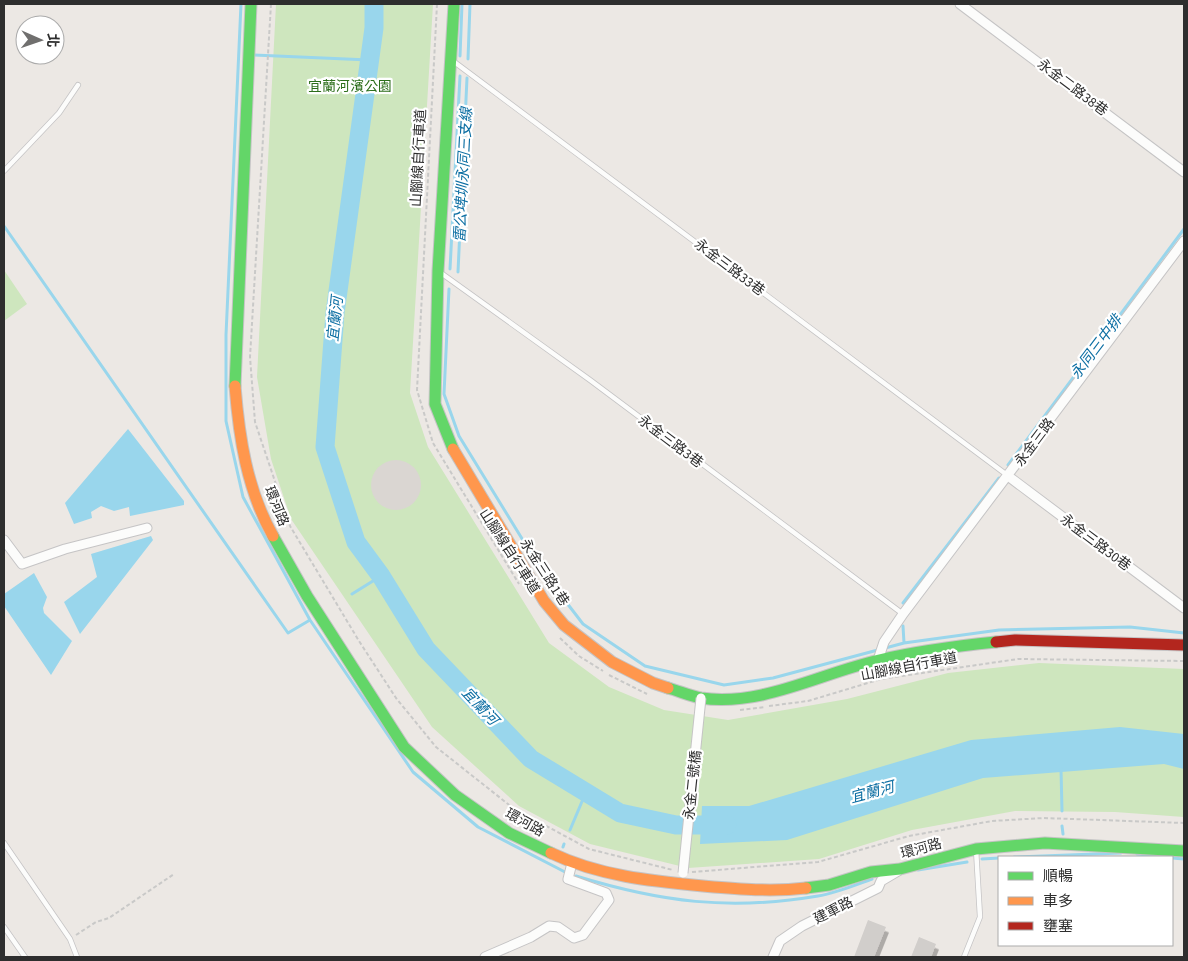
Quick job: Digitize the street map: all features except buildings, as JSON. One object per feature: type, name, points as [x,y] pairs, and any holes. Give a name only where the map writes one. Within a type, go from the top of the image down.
[{"type":"street","name":"環河路","points":[[251,4],[235,385],[239,431],[249,474],[267,525],[307,596],[404,747],[455,795],[502,828],[572,863],[609,874],[681,878],[757,891],[788,890],[829,885],[871,872],[900,869],[976,849],[1046,843],[1184,851]]},
{"type":"street","name":"永金三路1巷","points":[[454,4],[438,271],[435,404],[449,442],[531,582],[564,625],[612,662],[653,684],[702,698],[733,698],[767,694],[878,660],[952,646],[1014,640],[1184,645]]},
{"type":"street","name":"永金二路38巷","points":[[960,4],[1184,172]]},
{"type":"street","name":"永金三路","points":[[878,660],[884,642],[903,614],[1184,241]]},
{"type":"street","name":"永金三路30巷","points":[[1008,476],[1184,608]]},
{"type":"street","points":[[4,540],[22,564],[65,549],[147,528]]},
{"type":"street","name":"永金二號橋","points":[[681,878],[702,698]]},
{"type":"street","points":[[485,957],[531,937],[549,926],[558,927],[574,938],[583,936],[609,900],[606,893],[568,879],[572,863]]},
{"type":"street","name":"建軍路","points":[[773,957],[780,941],[802,926],[878,888],[881,881],[900,869]]},
{"type":"lane","name":"永金三路33巷","points":[[450,58],[1008,476]]},
{"type":"lane","points":[[4,171],[59,113],[78,85]]},
{"type":"lane","name":"永金三路3巷","points":[[438,271],[590,380],[903,614]]},
{"type":"lane","points":[[4,843],[70,939],[77,957]]},
{"type":"lane","points":[[964,957],[980,916],[976,849]]},
{"type":"lane","points":[[4,926],[24,957]]},
{"type":"path","name":"山腳線自行車道","points":[[436,4],[417,390],[433,443],[521,588]]},
{"type":"path","points":[[555,632],[579,656],[644,694],[654,695]]},
{"type":"path","name":"山腳線自行車道","points":[[738,702],[740,710],[808,701],[880,679],[1018,659],[1184,661]]},
{"type":"path","points":[[70,939],[96,922],[110,918],[174,874]]},
{"type":"green space","name":"宜蘭河濱公園","points":[[276,4],[433,4],[410,393],[428,447],[549,643],[609,687],[664,710],[728,720],[847,699],[948,673],[1039,663],[1184,669],[1184,817],[1115,812],[1015,811],[912,830],[819,859],[688,868],[590,844],[519,806],[432,727],[291,519],[271,459],[257,377]]},
{"type":"green space","points":[[4,270],[27,304],[4,321]]},
{"type":"shaded area","points":[[396,460],[410,464],[417,471],[421,485],[417,499],[410,506],[396,510],[382,506],[375,499],[371,485],[375,471],[382,464]]},
{"type":"water","points":[[128,429],[184,501],[184,505],[130,516],[129,507],[114,511],[101,506],[91,512],[92,518],[74,524],[65,503]]},
{"type":"water","points":[[151,536],[153,540],[80,634],[64,602],[97,577],[91,554]]},
{"type":"water","points":[[34,573],[47,597],[43,608],[44,613],[72,641],[51,675],[4,606],[4,594]]},
{"type":"water","points":[[1120,727],[1184,734],[1184,769],[1164,764],[983,778],[787,840],[700,844],[702,806],[749,806],[971,740]]},
{"type":"waterway","points":[[241,4],[226,335],[226,421],[243,497],[310,620],[413,772],[478,827],[565,872]]},
{"type":"waterway","name":"宜蘭河","points":[[374,4],[374,28],[335,313],[325,447],[356,542],[381,576],[426,649],[531,759],[620,813],[676,825],[727,825]]},
{"type":"waterway","points":[[460,56],[462,4]]},
{"type":"waterway","name":"雷公埤圳永同三支線","points":[[468,59],[470,4]]},
{"type":"waterway","points":[[252,55],[369,60]]},
{"type":"waterway","points":[[450,269],[460,76]]},
{"type":"waterway","name":"雷公埤圳永同三支線","points":[[458,272],[467,78]]},
{"type":"waterway","points":[[4,226],[288,633],[310,620]]},
{"type":"waterway","name":"永同三中排","points":[[1008,465],[1184,229]]},
{"type":"waterway","points":[[449,289],[444,394],[459,436],[540,568],[583,624],[645,666],[724,685],[773,678],[904,643],[999,630],[1130,627],[1184,633]]},
{"type":"waterway","name":"永同三中排","points":[[903,603],[999,478]]},
{"type":"waterway","points":[[352,594],[381,576]]},
{"type":"waterway","name":"永同三中排","points":[[903,626],[904,643]]},
{"type":"waterway","points":[[1061,769],[1062,811]]},
{"type":"waterway","points":[[570,830],[586,792]]},
{"type":"waterway","points":[[1062,826],[1063,834]]},
{"type":"waterway","points":[[1041,856],[1121,853]]},
{"type":"waterway","points":[[1137,854],[1158,856]]},
{"type":"waterway","points":[[982,859],[998,858]]},
{"type":"waterway","points":[[1173,858],[1184,859]]},
{"type":"waterway","points":[[918,870],[967,862]]},
{"type":"waterway","points":[[576,876],[666,898],[725,903],[786,901],[818,896],[839,891],[872,879]]},
{"type":"traffic: fast","points":[[235,386],[251,4]]},
{"type":"traffic: fast","points":[[453,449],[435,404],[438,271],[454,4]]},
{"type":"traffic: fast","points":[[273,536],[307,596],[404,747],[455,795],[509,833],[551,853]]},
{"type":"traffic: fast","points":[[668,688],[701,698],[746,698],[791,687],[879,660],[938,649],[996,642]]},
{"type":"traffic: fast","points":[[806,888],[829,885],[871,872],[900,869],[976,849],[1045,843],[1184,851]]},
{"type":"traffic: slow","points":[[235,386],[246,463],[257,500],[273,536]]},
{"type":"traffic: slow","points":[[453,449],[544,601],[564,625],[612,662],[653,683],[668,688]]},
{"type":"traffic: slow","points":[[551,853],[569,861],[606,872],[645,879],[742,889],[780,890],[806,888]]},
{"type":"traffic: jam","points":[[996,642],[1015,640],[1184,645]]}]
